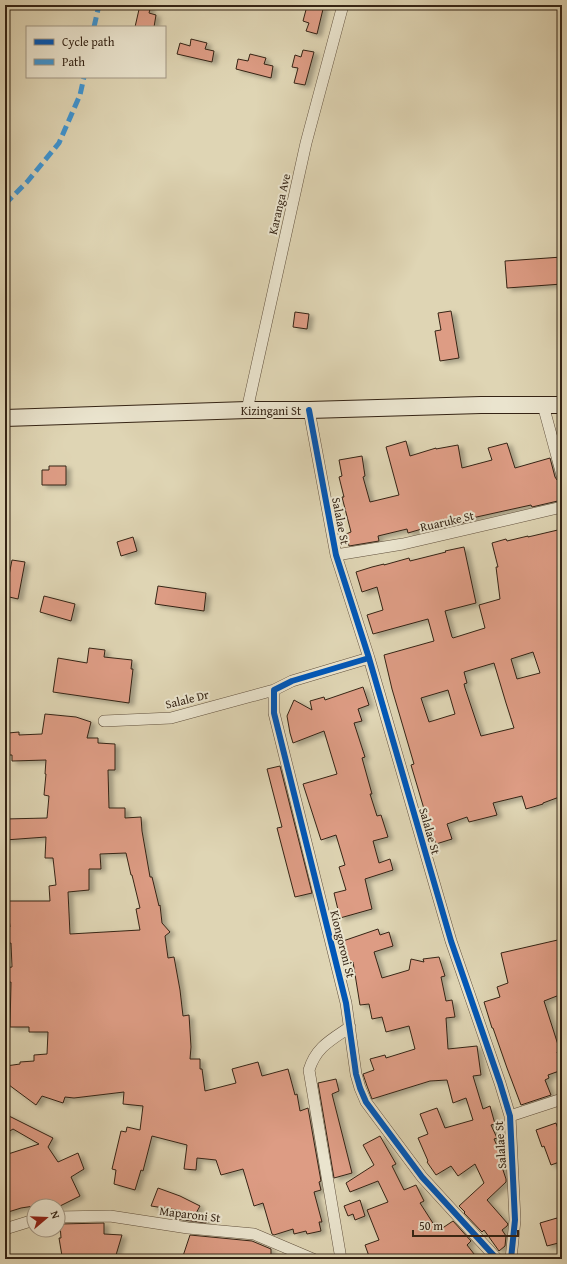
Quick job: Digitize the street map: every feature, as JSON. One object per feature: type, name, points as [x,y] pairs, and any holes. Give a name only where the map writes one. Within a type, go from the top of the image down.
[{"type":"street","name":"Karanga Ave","points":[[247,410],[306,143],[343,5]]},
{"type":"street","name":"Kizingani St","points":[[5,418],[247,410],[309,410],[481,405],[562,405]]},
{"type":"street","points":[[543,405],[562,475]]},
{"type":"street","name":"Salalae St","points":[[309,410],[336,555],[370,658],[451,940],[510,1116],[515,1220],[511,1259]]},
{"type":"street","name":"Ruaruke St","points":[[336,555],[410,543],[562,507]]},
{"type":"street","points":[[274,690],[292,681],[370,658]]},
{"type":"street","name":"Salale Dr","points":[[104,721],[171,718],[274,690]]},
{"type":"street","name":"Kiongoroni St","points":[[274,690],[274,713],[346,1003],[356,1074],[360,1088],[366,1102],[422,1177],[498,1259]]},
{"type":"street","points":[[341,1259],[309,1070],[312,1059],[318,1051],[326,1043],[350,1027]]},
{"type":"street","points":[[510,1116],[562,1099]]},
{"type":"street","name":"Maparoni St","points":[[66,1217],[110,1216],[188,1228],[254,1234],[313,1259]]},
{"type":"street","points":[[5,1230],[26,1223]]},
{"type":"building","points":[[140,5],[151,5],[149,13],[156,15],[154,26],[135,26]]},
{"type":"building","points":[[313,5],[324,5],[317,34],[306,31],[309,23],[303,21],[307,6],[312,8]]},
{"type":"building","points":[[191,39],[207,43],[205,49],[214,51],[212,62],[177,54],[180,43],[190,46]]},
{"type":"building","points":[[303,50],[314,52],[305,85],[294,83],[298,68],[292,67],[295,55],[301,57]]},
{"type":"building","points":[[250,54],[266,58],[264,64],[273,66],[271,78],[236,69],[238,59],[248,61]]},
{"type":"building","points":[[562,257],[562,284],[507,288],[505,261]]},
{"type":"building","points":[[451,311],[459,358],[440,361],[435,331],[441,330],[438,313]]},
{"type":"building","points":[[295,312],[309,314],[307,329],[293,327]]},
{"type":"building","points":[[406,441],[410,456],[436,448],[458,445],[462,468],[492,460],[488,448],[507,443],[515,468],[550,458],[555,477],[557,480],[562,482],[562,500],[472,518],[473,520],[433,530],[432,526],[408,533],[407,529],[378,536],[379,541],[349,546],[346,534],[351,532],[342,497],[344,497],[339,477],[342,476],[339,460],[362,456],[365,476],[363,477],[370,502],[399,495],[386,447]]},
{"type":"building","points":[[49,466],[66,466],[66,485],[42,485],[42,470],[49,470]]},
{"type":"building","points":[[562,529],[562,796],[526,809],[522,796],[493,803],[497,815],[469,822],[467,817],[447,824],[452,839],[436,844],[411,765],[414,764],[392,689],[384,655],[434,641],[428,619],[373,634],[367,615],[383,610],[377,587],[362,592],[356,572],[409,558],[410,561],[464,547],[476,603],[445,611],[453,638],[485,628],[479,605],[500,599],[496,567],[498,567],[492,543],[506,539],[507,541]],"holes":[[[533,652],[540,673],[517,679],[511,659]],[[494,663],[514,728],[481,736],[465,688],[464,684],[467,683],[464,672]],[[448,690],[455,714],[429,722],[421,698]]]},
{"type":"building","points":[[133,537],[137,551],[121,556],[117,542]]},
{"type":"building","points":[[12,560],[25,562],[18,599],[5,596]]},
{"type":"building","points":[[158,586],[206,593],[204,611],[155,604]]},
{"type":"building","points":[[44,596],[75,604],[71,621],[40,612]]},
{"type":"building","points":[[89,648],[105,650],[104,657],[132,660],[131,669],[133,669],[129,703],[53,692],[58,658],[87,663]]},
{"type":"building","points":[[363,687],[369,705],[358,709],[362,721],[354,723],[365,757],[362,758],[372,794],[370,794],[377,816],[381,815],[388,837],[373,841],[379,863],[390,859],[393,870],[365,879],[372,909],[340,918],[334,893],[346,890],[339,867],[345,865],[336,835],[321,840],[303,784],[337,774],[324,731],[293,743],[287,716],[294,700],[312,710],[310,701],[324,697],[325,700]]},
{"type":"building","points":[[45,714],[76,717],[91,722],[87,738],[98,738],[98,743],[115,744],[115,770],[108,770],[109,808],[125,808],[125,818],[141,817],[150,877],[152,877],[159,906],[160,905],[162,923],[170,932],[165,936],[168,958],[174,957],[183,1016],[189,1015],[191,1047],[190,1059],[200,1059],[200,1069],[202,1069],[205,1091],[236,1083],[232,1069],[258,1062],[262,1076],[288,1069],[295,1095],[297,1094],[300,1111],[308,1108],[321,1181],[319,1182],[321,1190],[314,1192],[322,1222],[319,1222],[321,1231],[307,1234],[306,1231],[294,1234],[293,1229],[274,1235],[272,1234],[263,1203],[254,1206],[243,1169],[221,1175],[216,1160],[197,1158],[196,1170],[184,1169],[187,1145],[152,1136],[143,1171],[141,1170],[135,1190],[114,1184],[116,1170],[112,1169],[121,1131],[126,1132],[127,1127],[140,1130],[143,1106],[123,1104],[124,1092],[74,1098],[65,1097],[63,1103],[42,1096],[36,1105],[9,1085],[6,1066],[20,1064],[20,1062],[34,1061],[34,1055],[47,1054],[48,1032],[29,1032],[29,1027],[10,1027],[11,982],[5,983],[5,968],[12,967],[11,943],[5,944],[5,928],[10,927],[7,901],[50,901],[49,886],[56,885],[53,858],[45,858],[46,837],[5,840],[5,819],[47,818],[49,796],[44,795],[46,760],[12,761],[12,755],[9,755],[8,733],[19,732],[19,735],[42,734]],"holes":[[[126,853],[140,908],[136,909],[140,930],[70,934],[68,892],[89,890],[89,869],[101,869],[100,854]]]},
{"type":"building","points":[[280,766],[312,893],[295,897],[277,828],[282,827],[267,769]]},
{"type":"building","points":[[378,929],[380,935],[389,932],[393,946],[374,952],[382,978],[409,970],[411,959],[424,962],[423,959],[439,957],[445,976],[441,977],[446,1001],[452,1000],[455,1017],[446,1018],[448,1049],[477,1046],[481,1075],[473,1076],[483,1109],[490,1106],[495,1124],[491,1125],[497,1138],[494,1139],[502,1157],[499,1158],[506,1179],[506,1182],[487,1200],[508,1224],[502,1230],[506,1236],[505,1246],[499,1251],[484,1230],[482,1232],[459,1206],[484,1183],[475,1164],[458,1176],[451,1166],[436,1175],[427,1162],[428,1161],[418,1138],[428,1134],[420,1114],[437,1108],[445,1128],[473,1120],[466,1098],[453,1103],[447,1080],[430,1081],[372,1099],[367,1086],[363,1074],[374,1070],[370,1059],[385,1055],[386,1058],[415,1049],[409,1026],[386,1032],[382,1017],[372,1019],[369,1004],[360,1005],[353,962],[350,963],[343,941]]},
{"type":"building","points":[[562,939],[562,994],[544,1001],[560,1051],[557,1052],[562,1064],[562,1070],[548,1075],[549,1078],[545,1080],[551,1095],[521,1105],[492,1028],[484,1002],[500,997],[497,987],[508,983],[501,953]]},
{"type":"building","points":[[336,1079],[339,1091],[332,1094],[352,1173],[334,1178],[318,1083]]},
{"type":"building","points":[[5,1114],[53,1138],[48,1147],[58,1162],[78,1153],[84,1169],[71,1177],[80,1196],[66,1203],[66,1198],[26,1198],[26,1207],[5,1213],[5,1155],[39,1144],[13,1129],[5,1134]]},
{"type":"building","points":[[556,1123],[562,1141],[562,1161],[551,1165],[536,1130]]},
{"type":"building","points":[[380,1136],[396,1164],[392,1166],[404,1190],[416,1185],[424,1201],[420,1203],[438,1231],[453,1221],[471,1241],[467,1245],[478,1259],[370,1259],[365,1245],[379,1240],[367,1210],[388,1202],[378,1181],[350,1192],[346,1183],[374,1165],[363,1145]]},
{"type":"building","points":[[158,1188],[180,1196],[200,1206],[195,1215],[207,1218],[206,1223],[177,1219],[178,1210],[151,1206]]},
{"type":"building","points":[[360,1200],[365,1216],[355,1220],[353,1214],[348,1216],[344,1206]]},
{"type":"building","points":[[557,1218],[562,1234],[562,1242],[547,1246],[540,1223]]},
{"type":"building","points":[[104,1223],[104,1234],[122,1235],[116,1255],[98,1259],[64,1259],[63,1255],[62,1256],[59,1238],[66,1238],[66,1224]]},
{"type":"building","points":[[190,1235],[252,1241],[271,1249],[271,1259],[182,1259]]},
{"type":"marked path","points":[[94,26],[99,5]]},
{"type":"marked path","points":[[5,204],[27,182],[59,143],[80,95],[84,78]]},
{"type":"cycle path","points":[[309,410],[336,555],[369,658],[451,941],[510,1116],[515,1220],[511,1259]]},
{"type":"cycle path","points":[[369,658],[292,681],[274,690],[274,713],[346,1003],[356,1074],[360,1088],[366,1102],[422,1177],[497,1259]]}]
